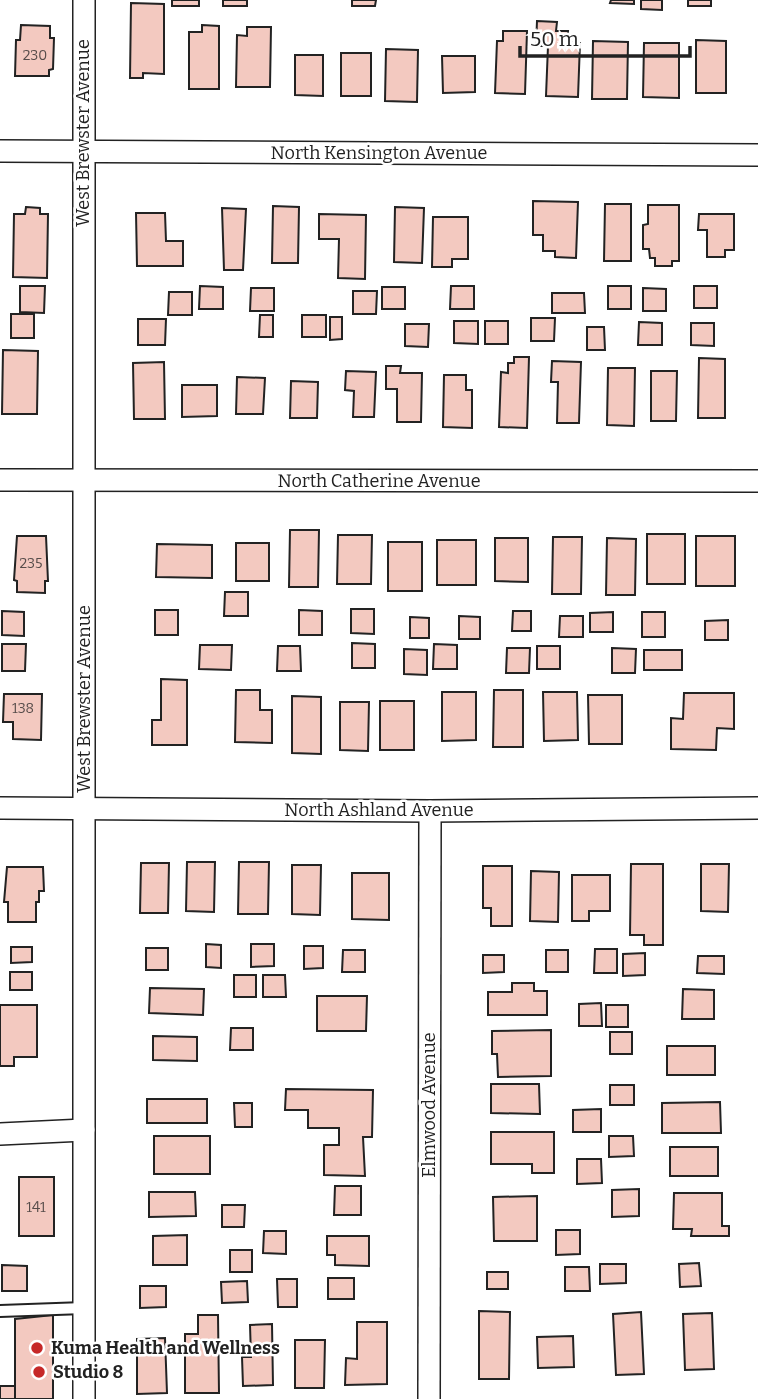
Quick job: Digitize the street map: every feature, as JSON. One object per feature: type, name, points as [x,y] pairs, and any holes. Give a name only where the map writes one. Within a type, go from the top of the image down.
[{"type":"street","name":"West Brewster Avenue","points":[[84,0],[84,1399]]},
{"type":"street","name":"North Kensington Avenue","points":[[0,151],[758,155]]},
{"type":"street","name":"North Catherine Avenue","points":[[0,480],[758,481]]},
{"type":"street","name":"North Ashland Avenue","points":[[0,808],[430,811],[758,808]]},
{"type":"street","name":"Elmwood Avenue","points":[[429,1399],[430,811]]},
{"type":"street","points":[[0,1134],[84,1130]]},
{"type":"lane","points":[[0,1311],[84,1308]]},
{"type":"building","points":[[172,0],[199,0],[199,6],[172,6]]},
{"type":"building","points":[[223,0],[247,0],[247,6],[223,6]]},
{"type":"building","points":[[352,0],[376,0],[375,6],[352,6]]},
{"type":"building","points":[[611,0],[634,0],[634,4],[610,3]]},
{"type":"building","points":[[641,0],[662,0],[662,10],[641,9]]},
{"type":"building","points":[[688,0],[711,0],[711,6],[688,6]]},
{"type":"building","points":[[131,3],[164,4],[164,74],[143,73],[143,78],[130,78]]},
{"type":"building","points":[[537,21],[557,22],[556,31],[568,31],[567,42],[580,43],[578,97],[546,96],[548,46],[536,46]]},
{"type":"building","points":[[21,25],[50,26],[50,38],[54,38],[53,69],[49,70],[49,76],[15,76],[16,40],[20,40]]},
{"type":"building","points":[[202,25],[219,26],[219,89],[189,89],[189,32],[202,32]]},
{"type":"building","points":[[247,27],[271,27],[270,87],[236,87],[237,35],[247,36]]},
{"type":"building","points":[[503,31],[527,31],[525,94],[495,93],[497,41],[503,41]]},
{"type":"building","points":[[696,40],[726,41],[726,93],[696,93]]},
{"type":"building","points":[[593,41],[628,42],[627,99],[592,99]]},
{"type":"building","points":[[644,43],[679,43],[679,98],[643,97]]},
{"type":"building","points":[[386,49],[418,50],[417,102],[385,101]]},
{"type":"building","points":[[341,53],[371,53],[371,96],[341,96]]},
{"type":"building","points":[[295,55],[323,55],[323,96],[295,95]]},
{"type":"building","points":[[442,56],[475,56],[475,92],[443,93]]},
{"type":"building","points":[[533,201],[578,202],[576,258],[555,257],[555,251],[543,251],[543,235],[533,235]]},
{"type":"building","points":[[605,204],[631,204],[631,261],[604,261]]},
{"type":"building","points":[[648,205],[679,205],[679,261],[672,261],[672,266],[655,266],[655,258],[650,258],[649,249],[643,249],[643,225],[648,224]]},
{"type":"building","points":[[273,206],[299,207],[298,263],[272,263]]},
{"type":"building","points":[[26,207],[40,208],[40,214],[48,214],[47,278],[13,277],[14,214],[25,214]]},
{"type":"building","points":[[395,207],[424,208],[422,263],[394,262]]},
{"type":"building","points":[[222,208],[246,209],[243,270],[224,270]]},
{"type":"building","points":[[136,213],[165,213],[166,241],[183,241],[183,266],[137,266]]},
{"type":"building","points":[[319,214],[366,215],[365,279],[338,278],[339,239],[319,239]]},
{"type":"building","points":[[699,214],[734,214],[734,250],[725,250],[725,257],[707,257],[707,230],[698,230]]},
{"type":"building","points":[[433,217],[468,217],[468,259],[452,259],[452,267],[432,267]]},
{"type":"building","points":[[20,286],[45,286],[44,313],[20,312]]},
{"type":"building","points":[[200,286],[223,287],[223,309],[199,309]]},
{"type":"building","points":[[451,286],[474,286],[474,309],[450,309]]},
{"type":"building","points":[[608,286],[631,286],[631,309],[608,309]]},
{"type":"building","points":[[694,286],[717,286],[717,308],[694,308]]},
{"type":"building","points":[[382,287],[405,287],[405,309],[382,309]]},
{"type":"building","points":[[251,288],[274,288],[274,311],[250,311]]},
{"type":"building","points":[[643,288],[666,289],[666,311],[643,311]]},
{"type":"building","points":[[353,291],[377,291],[376,314],[353,314]]},
{"type":"building","points":[[169,292],[192,292],[192,315],[168,315]]},
{"type":"building","points":[[552,293],[584,293],[585,313],[552,313]]},
{"type":"building","points":[[11,314],[34,314],[34,338],[11,338]]},
{"type":"building","points":[[260,315],[273,315],[273,337],[259,337]]},
{"type":"building","points":[[302,315],[326,315],[326,337],[302,337]]},
{"type":"building","points":[[330,317],[342,317],[342,339],[330,340]]},
{"type":"building","points":[[531,318],[555,318],[554,341],[531,341]]},
{"type":"building","points":[[138,319],[166,319],[165,345],[138,345]]},
{"type":"building","points":[[454,321],[478,321],[478,344],[454,343]]},
{"type":"building","points":[[485,321],[508,321],[508,344],[485,344]]},
{"type":"building","points":[[639,322],[662,323],[662,345],[638,345]]},
{"type":"building","points":[[691,323],[714,323],[714,346],[691,345]]},
{"type":"building","points":[[405,324],[429,324],[428,347],[405,346]]},
{"type":"building","points":[[587,327],[604,327],[605,350],[587,350]]},
{"type":"building","points":[[3,350],[38,351],[37,414],[2,414]]},
{"type":"building","points":[[514,357],[529,357],[527,428],[499,427],[501,372],[508,373],[508,363],[514,363]]},
{"type":"building","points":[[699,358],[725,359],[725,418],[698,418]]},
{"type":"building","points":[[552,361],[581,362],[579,423],[557,423],[558,382],[551,382]]},
{"type":"building","points":[[164,362],[165,419],[134,419],[133,363]]},
{"type":"building","points":[[386,366],[401,366],[400,373],[422,373],[421,422],[397,422],[397,389],[386,389]]},
{"type":"building","points":[[608,368],[635,368],[634,426],[607,425]]},
{"type":"building","points":[[346,371],[376,372],[374,417],[353,417],[354,391],[345,390]]},
{"type":"building","points":[[651,371],[677,371],[676,421],[651,421]]},
{"type":"building","points":[[444,375],[466,375],[466,390],[472,390],[472,428],[443,427]]},
{"type":"building","points":[[237,377],[265,378],[263,414],[236,414]]},
{"type":"building","points":[[291,381],[318,382],[317,418],[290,418]]},
{"type":"building","points":[[182,385],[217,385],[217,416],[182,417]]},
{"type":"building","points":[[290,530],[319,530],[318,587],[289,587]]},
{"type":"building","points":[[647,534],[685,534],[685,584],[647,584]]},
{"type":"building","points":[[338,535],[372,535],[371,584],[337,584]]},
{"type":"building","points":[[17,536],[46,536],[48,581],[45,581],[45,593],[17,592],[17,581],[14,580]]},
{"type":"building","points":[[696,536],[735,536],[735,586],[696,586]]},
{"type":"building","points":[[553,537],[582,537],[581,594],[552,594]]},
{"type":"building","points":[[495,538],[528,538],[528,582],[495,581]]},
{"type":"building","points":[[607,538],[636,539],[635,595],[606,595]]},
{"type":"building","points":[[437,540],[476,540],[476,585],[437,585]]},
{"type":"building","points":[[388,542],[422,542],[422,591],[388,591]]},
{"type":"building","points":[[236,543],[269,543],[269,581],[236,581]]},
{"type":"building","points":[[157,544],[212,545],[212,578],[156,577]]},
{"type":"building","points":[[225,592],[248,592],[248,616],[224,616]]},
{"type":"building","points":[[351,609],[374,609],[374,634],[351,633]]},
{"type":"building","points":[[155,610],[178,610],[178,635],[155,635]]},
{"type":"building","points":[[299,610],[322,611],[322,635],[299,635]]},
{"type":"building","points":[[2,611],[24,612],[24,636],[2,635]]},
{"type":"building","points":[[513,611],[531,611],[531,631],[512,631]]},
{"type":"building","points":[[613,612],[613,632],[590,632],[590,613]]},
{"type":"building","points":[[642,612],[665,612],[665,637],[642,637]]},
{"type":"building","points":[[459,616],[480,617],[480,639],[459,639]]},
{"type":"building","points":[[560,616],[583,616],[583,637],[559,637]]},
{"type":"building","points":[[410,617],[429,618],[429,638],[410,638]]},
{"type":"building","points":[[728,620],[728,640],[705,640],[705,621]]},
{"type":"building","points":[[352,643],[375,644],[375,668],[352,668]]},
{"type":"building","points":[[2,644],[26,644],[25,671],[2,671]]},
{"type":"building","points":[[434,644],[457,645],[457,669],[433,669]]},
{"type":"building","points":[[200,645],[232,645],[231,670],[199,669]]},
{"type":"building","points":[[278,646],[300,646],[301,671],[277,671]]},
{"type":"building","points":[[537,646],[560,646],[560,669],[537,669]]},
{"type":"building","points":[[507,648],[530,648],[529,673],[506,673]]},
{"type":"building","points":[[612,648],[636,649],[635,673],[612,673]]},
{"type":"building","points":[[404,649],[427,650],[427,675],[404,674]]},
{"type":"building","points":[[644,650],[682,650],[682,670],[644,670]]},
{"type":"building","points":[[161,679],[187,680],[187,745],[152,745],[152,720],[161,720]]},
{"type":"building","points":[[236,690],[260,690],[260,710],[272,710],[272,743],[235,742]]},
{"type":"building","points":[[494,690],[523,690],[523,747],[493,747]]},
{"type":"building","points":[[442,692],[476,692],[476,740],[442,741]]},
{"type":"building","points":[[543,692],[577,692],[578,740],[544,741]]},
{"type":"building","points":[[684,693],[734,693],[734,729],[717,728],[716,750],[671,749],[671,718],[683,719]]},
{"type":"building","points":[[4,694],[42,694],[41,740],[13,739],[13,722],[3,722]]},
{"type":"building","points":[[588,695],[622,695],[622,744],[589,744]]},
{"type":"building","points":[[292,696],[321,697],[321,754],[292,753]]},
{"type":"building","points":[[380,701],[414,701],[414,750],[380,750]]},
{"type":"building","points":[[340,702],[369,702],[368,751],[340,750]]},
{"type":"building","points":[[187,862],[215,862],[214,912],[186,911]]},
{"type":"building","points":[[239,862],[269,862],[268,914],[238,914]]},
{"type":"building","points":[[141,863],[169,863],[168,913],[140,913]]},
{"type":"building","points":[[631,864],[663,864],[663,945],[644,945],[644,935],[630,935]]},
{"type":"building","points":[[701,864],[729,864],[728,912],[701,911]]},
{"type":"building","points":[[292,865],[321,865],[320,915],[292,914]]},
{"type":"building","points":[[483,866],[512,866],[512,926],[491,926],[491,908],[483,908]]},
{"type":"building","points":[[7,867],[43,867],[44,891],[39,891],[39,902],[36,902],[36,922],[8,922],[8,902],[4,902]]},
{"type":"building","points":[[531,871],[559,872],[558,922],[530,921]]},
{"type":"building","points":[[352,873],[389,873],[389,920],[352,919]]},
{"type":"building","points":[[572,875],[610,875],[610,911],[589,911],[589,921],[572,921]]},
{"type":"building","points":[[206,944],[221,945],[221,968],[206,967]]},
{"type":"building","points":[[251,944],[274,944],[274,966],[251,967]]},
{"type":"building","points":[[304,946],[323,946],[323,968],[304,969]]},
{"type":"building","points":[[11,947],[32,947],[32,962],[11,963]]},
{"type":"building","points":[[146,948],[168,948],[168,970],[146,970]]},
{"type":"building","points":[[595,949],[617,949],[617,973],[594,973]]},
{"type":"building","points":[[343,950],[365,950],[365,972],[342,972]]},
{"type":"building","points":[[546,950],[568,950],[568,972],[546,972]]},
{"type":"building","points":[[645,953],[645,975],[623,976],[623,954]]},
{"type":"building","points":[[483,955],[504,955],[504,972],[483,973]]},
{"type":"building","points":[[698,956],[724,956],[724,974],[697,973]]},
{"type":"building","points":[[10,972],[32,972],[32,990],[10,990]]},
{"type":"building","points":[[234,975],[256,975],[256,997],[234,997]]},
{"type":"building","points":[[263,975],[285,975],[286,997],[263,997]]},
{"type":"building","points":[[512,983],[534,983],[534,991],[547,991],[547,1015],[488,1015],[488,992],[512,992]]},
{"type":"building","points":[[150,988],[204,989],[203,1015],[149,1013]]},
{"type":"building","points":[[683,989],[714,990],[714,1019],[682,1019]]},
{"type":"building","points":[[317,996],[367,996],[366,1031],[317,1031]]},
{"type":"building","points":[[601,1003],[602,1026],[579,1026],[579,1004]]},
{"type":"building","points":[[0,1005],[37,1005],[37,1057],[14,1057],[14,1066],[0,1066]]},
{"type":"building","points":[[606,1005],[628,1005],[628,1027],[606,1027]]},
{"type":"building","points":[[231,1028],[253,1028],[253,1050],[230,1050]]},
{"type":"building","points":[[551,1030],[551,1076],[498,1077],[497,1054],[492,1054],[492,1031]]},
{"type":"building","points":[[610,1032],[632,1032],[632,1054],[610,1054]]},
{"type":"building","points":[[153,1036],[197,1037],[197,1061],[153,1060]]},
{"type":"building","points":[[667,1046],[715,1046],[715,1075],[667,1075]]},
{"type":"building","points":[[491,1084],[539,1084],[540,1114],[491,1113]]},
{"type":"building","points":[[610,1085],[634,1085],[634,1105],[610,1105]]},
{"type":"building","points":[[286,1089],[373,1090],[372,1137],[363,1137],[365,1176],[324,1175],[324,1145],[339,1145],[339,1128],[308,1128],[308,1110],[285,1110]]},
{"type":"building","points":[[147,1099],[207,1099],[207,1123],[147,1123]]},
{"type":"building","points":[[720,1102],[721,1133],[662,1133],[662,1103]]},
{"type":"building","points":[[234,1103],[252,1103],[252,1127],[235,1127]]},
{"type":"building","points":[[601,1109],[601,1132],[573,1132],[573,1110]]},
{"type":"building","points":[[491,1132],[554,1132],[554,1173],[532,1173],[532,1164],[491,1164]]},
{"type":"building","points":[[154,1136],[210,1136],[210,1174],[154,1174]]},
{"type":"building","points":[[609,1136],[633,1136],[634,1156],[609,1157]]},
{"type":"building","points":[[670,1147],[718,1147],[718,1176],[670,1176]]},
{"type":"building","points":[[577,1159],[601,1159],[602,1183],[577,1184]]},
{"type":"building","points":[[19,1177],[54,1177],[54,1236],[19,1236]]},
{"type":"building","points":[[335,1186],[361,1186],[361,1215],[334,1215]]},
{"type":"building","points":[[639,1189],[639,1216],[612,1217],[612,1190]]},
{"type":"building","points":[[149,1192],[195,1192],[196,1216],[149,1217]]},
{"type":"building","points":[[674,1193],[722,1193],[722,1226],[729,1226],[729,1236],[691,1236],[692,1229],[673,1229]]},
{"type":"building","points":[[537,1196],[537,1241],[494,1241],[493,1197]]},
{"type":"building","points":[[222,1205],[245,1205],[244,1227],[222,1227]]},
{"type":"building","points":[[556,1230],[580,1230],[580,1254],[556,1255]]},
{"type":"building","points":[[264,1231],[286,1231],[286,1254],[263,1253]]},
{"type":"building","points":[[187,1235],[187,1265],[153,1265],[153,1236]]},
{"type":"building","points":[[327,1236],[369,1236],[369,1266],[335,1265],[335,1255],[327,1255]]},
{"type":"building","points":[[230,1250],[252,1250],[252,1272],[230,1272]]},
{"type":"building","points":[[699,1263],[701,1286],[680,1287],[679,1264]]},
{"type":"building","points":[[600,1264],[626,1264],[626,1283],[600,1284]]},
{"type":"building","points":[[2,1265],[27,1266],[27,1291],[2,1291]]},
{"type":"building","points":[[565,1267],[589,1267],[590,1291],[565,1291]]},
{"type":"building","points":[[487,1272],[508,1272],[508,1289],[487,1289]]},
{"type":"building","points":[[328,1278],[354,1278],[354,1299],[328,1299]]},
{"type":"building","points":[[277,1279],[297,1279],[297,1307],[278,1307]]},
{"type":"building","points":[[247,1281],[248,1302],[222,1303],[221,1282]]},
{"type":"building","points":[[140,1286],[166,1286],[166,1307],[140,1308]]},
{"type":"building","points":[[479,1311],[510,1312],[509,1379],[479,1379]]},
{"type":"building","points":[[641,1312],[644,1374],[616,1375],[613,1314]]},
{"type":"building","points":[[712,1313],[714,1369],[685,1370],[683,1314]]},
{"type":"building","points":[[53,1315],[53,1399],[15,1399],[15,1319]]},
{"type":"building","points":[[198,1315],[218,1315],[219,1393],[185,1393],[185,1334],[198,1334]]},
{"type":"building","points":[[357,1322],[387,1322],[387,1384],[345,1385],[346,1358],[357,1359]]},
{"type":"building","points":[[272,1324],[273,1385],[243,1386],[242,1357],[251,1357],[250,1325]]},
{"type":"building","points":[[573,1336],[574,1367],[538,1368],[537,1337]]},
{"type":"building","points":[[165,1338],[167,1393],[137,1394],[137,1339]]},
{"type":"building","points":[[295,1340],[325,1340],[324,1388],[295,1388]]},
{"type":"building","points":[[0,1386],[15,1386],[15,1399],[0,1399]]},
{"type":"place","name":"Kuma Health and Wellness","points":[[37,1348]]},
{"type":"place","name":"Studio 8","points":[[39,1372]]}]
